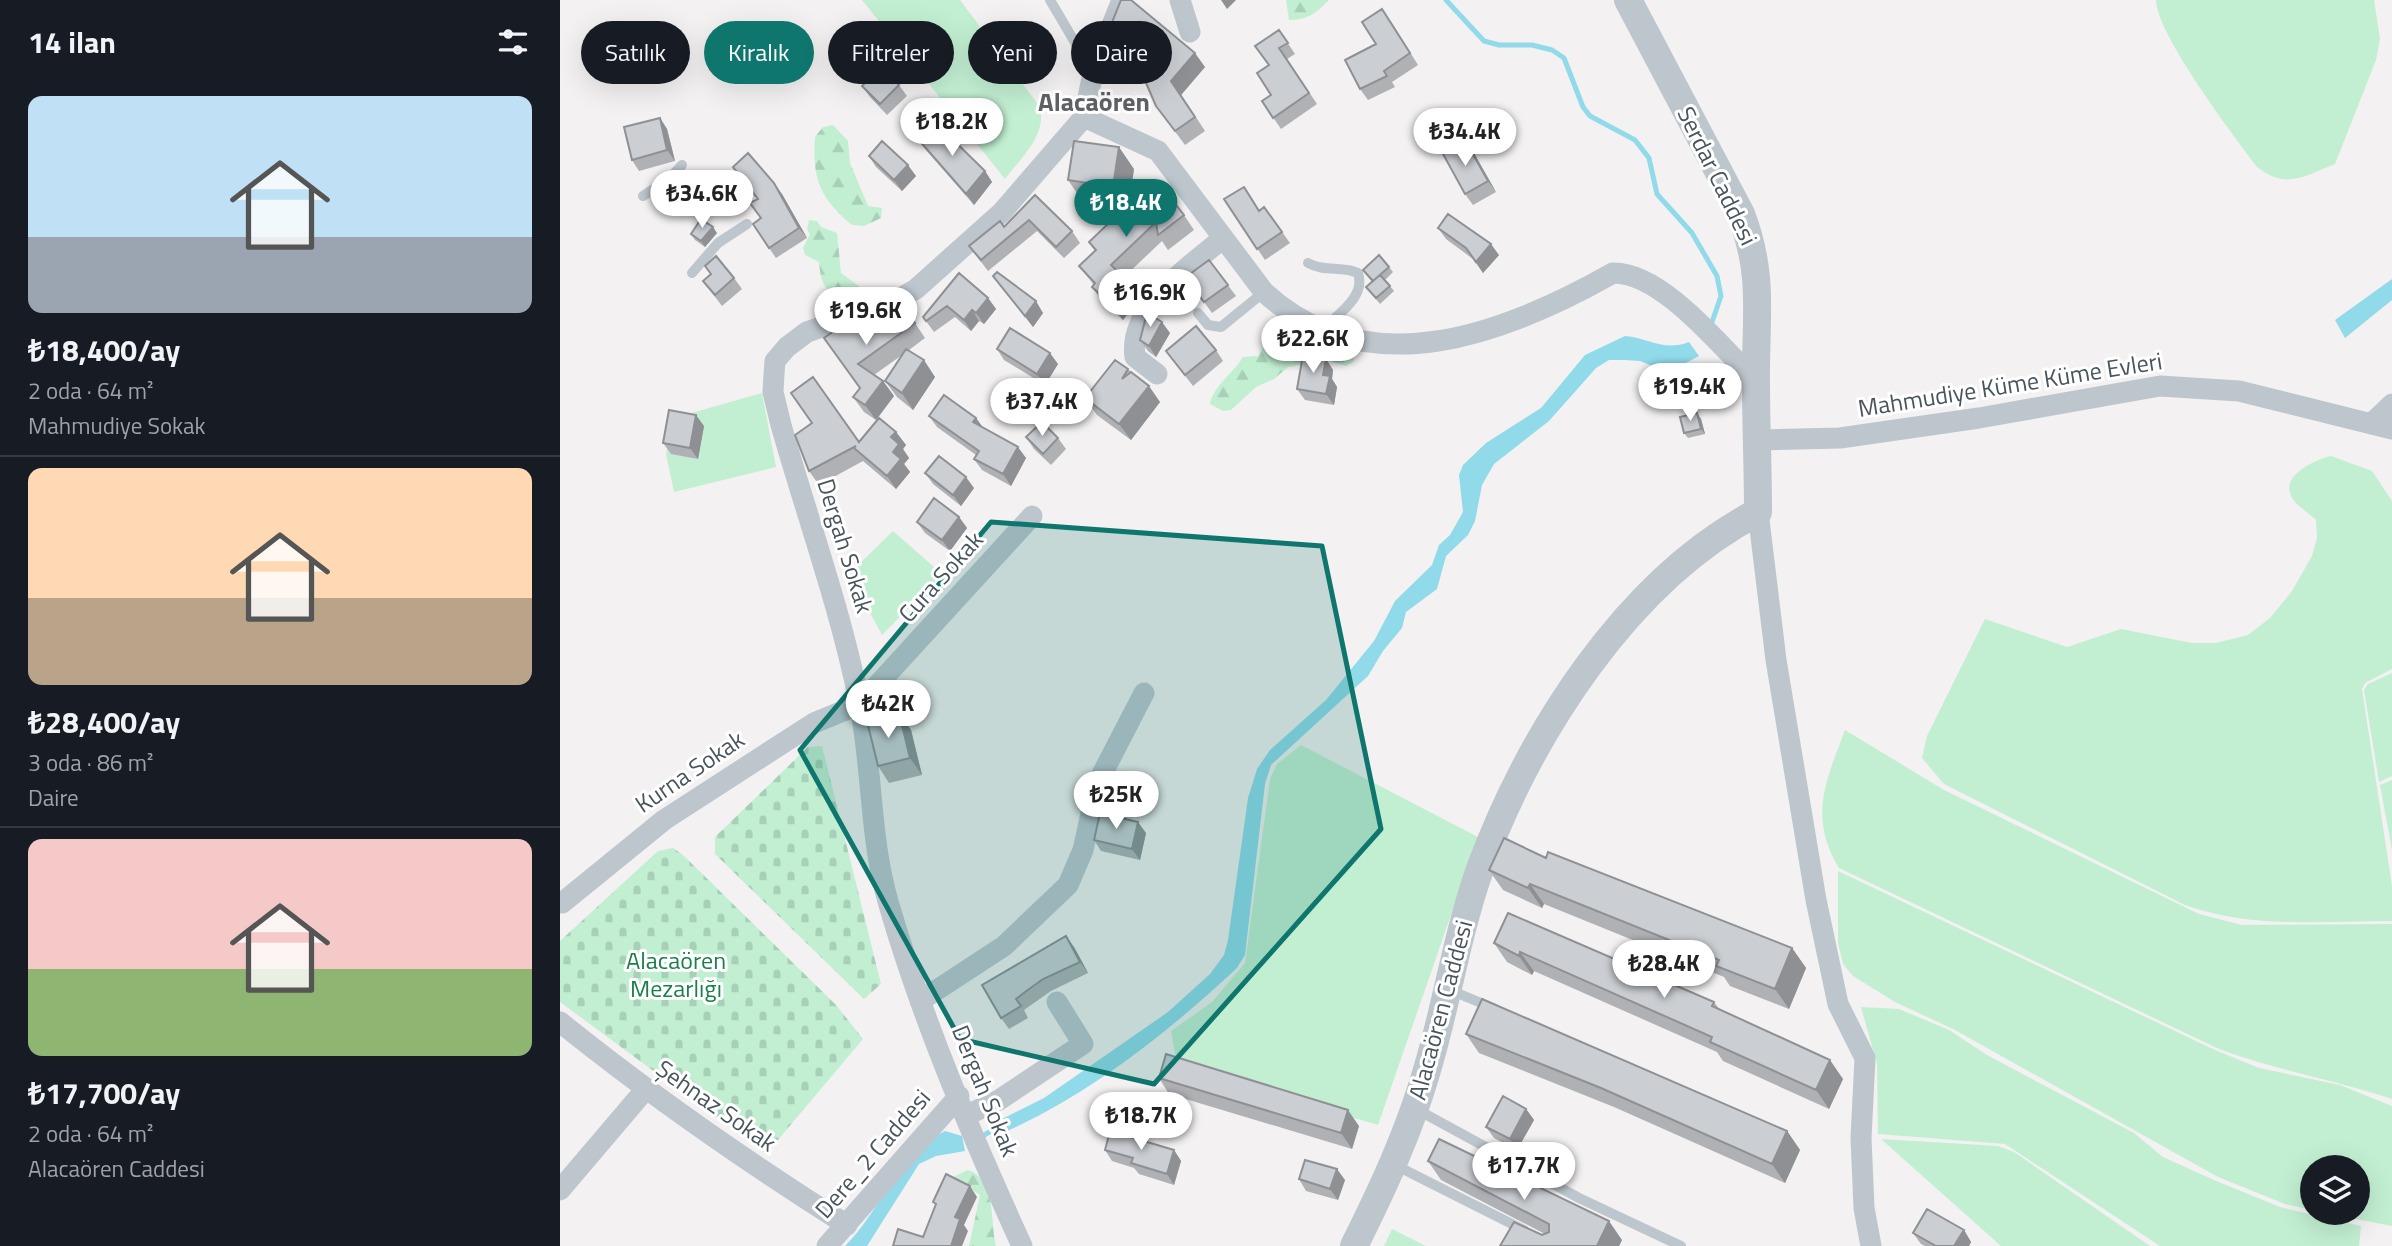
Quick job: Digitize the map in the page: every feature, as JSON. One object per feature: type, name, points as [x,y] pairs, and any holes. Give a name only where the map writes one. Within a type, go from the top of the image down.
[{"type":"street","name":"Dergah Sokak","points":[[1114,21],[1122,0]]},
{"type":"street","points":[[1180,0],[1189,33]]},
{"type":"street","name":"Serdar Caddesi","points":[[1628,0],[1741,214],[1753,246],[1759,293],[1756,381],[1758,512]]},
{"type":"street","name":"Dergah Sokak","points":[[1022,1246],[920,1001],[888,903],[877,856],[860,704],[843,626],[780,425],[773,392],[775,361],[794,339],[897,300],[934,276],[1002,212],[1084,117],[1091,84]]},
{"type":"street","points":[[1084,117],[1158,151],[1169,162],[1222,239],[1264,292],[1279,305],[1322,330],[1353,340],[1384,344],[1421,343],[1471,336],[1504,326],[1614,273],[1628,273],[1644,279],[1667,296],[1756,381]]},
{"type":"street","points":[[1157,374],[1135,357],[1133,344],[1146,313],[1169,285],[1222,239]]},
{"type":"street","name":"Mahmudiye Küme Küme Evleri","points":[[1758,440],[1840,438],[1991,416],[2160,386],[2239,391],[2382,426]]},
{"type":"street","points":[[2382,426],[2392,404]]},
{"type":"street","points":[[1758,512],[1776,660],[1816,900],[1838,1004],[1865,1059],[1861,1138],[1864,1208],[1871,1246]]},
{"type":"street","name":"Alacaören Caddesi","points":[[1354,1246],[1394,1164],[1415,1108],[1480,870],[1524,772],[1573,689],[1622,621],[1654,586],[1716,538],[1758,512]]},
{"type":"street","name":"Cura Sokak","points":[[860,704],[1032,516]]},
{"type":"street","points":[[920,1001],[1004,946],[1069,885],[1083,850],[1098,782],[1143,693]]},
{"type":"street","name":"Kurna Sokak","points":[[562,903],[664,820],[814,723],[860,704]]},
{"type":"street","points":[[965,1111],[1007,1095],[1083,1044],[1057,1002]]},
{"type":"street","name":"Şehnaz Sokak","points":[[560,1022],[645,1090],[763,1172],[847,1225]]},
{"type":"street","points":[[560,1190],[645,1090]]},
{"type":"street","name":"Dere_2 Caddesi","points":[[827,1246],[965,1111]]},
{"type":"lane","points":[[1050,0],[1071,36]]},
{"type":"lane","points":[[643,196],[669,179],[682,164]]},
{"type":"lane","points":[[692,273],[718,243],[747,224]]},
{"type":"lane","points":[[1308,263],[1317,268],[1349,269],[1358,273],[1360,280],[1357,295],[1322,330]]},
{"type":"lane","points":[[1198,313],[1208,325],[1221,327],[1264,292]]},
{"type":"lane","points":[[1448,989],[1510,1015]]},
{"type":"lane","points":[[1415,1108],[1578,1198],[1681,1246]]},
{"type":"lane","points":[[1394,1164],[1530,1233]]},
{"type":"highlighted area","points":[[991,522],[1322,546],[1381,829],[1154,1084],[960,1039],[800,750]]},
{"type":"green space","points":[[862,0],[960,0],[976,21],[968,21],[968,84],[1023,84],[1040,107],[1040,127],[1036,137],[1005,179],[929,84],[954,84],[954,21],[879,21]]},
{"type":"green space","points":[[1286,0],[1329,0],[1311,15],[1289,20]]},
{"type":"green space","points":[[2156,0],[2374,0],[2380,39],[2376,60],[2335,164],[2295,179],[2277,178],[2257,167],[2182,60],[2160,16]]},
{"type":"green space","points":[[833,125],[848,141],[850,163],[868,206],[882,208],[881,218],[864,226],[852,225],[832,206],[820,187],[815,165],[815,137],[823,127]]},
{"type":"green space","points":[[809,220],[817,221],[821,227],[837,233],[841,273],[860,287],[843,298],[827,289],[819,262],[805,255],[803,248],[810,234],[807,229]]},
{"type":"green space","points":[[1275,338],[1288,351],[1333,352],[1354,357],[1353,362],[1346,366],[1326,360],[1288,367],[1274,379],[1256,387],[1231,410],[1223,411],[1210,404],[1215,391],[1243,357],[1258,356],[1267,341]]},
{"type":"green space","points":[[762,393],[776,467],[674,492],[666,454],[674,418]]},
{"type":"green space","points":[[2331,456],[2372,471],[2392,501],[2392,669],[2365,683],[2362,689],[2392,886],[2392,921],[2261,921],[2210,913],[2185,905],[1944,784],[1922,758],[1927,736],[1985,619],[2067,647],[2121,629],[2192,643],[2216,643],[2248,635],[2270,618],[2292,591],[2312,556],[2317,538],[2316,520],[2294,501],[2290,492],[2293,477],[2316,461]]},
{"type":"green space","points":[[893,531],[942,574],[882,635],[849,574]]},
{"type":"green space","points":[[2392,673],[2392,776],[2379,782],[2364,690],[2368,684]]},
{"type":"green space","points":[[1845,730],[1944,790],[2199,914],[2242,925],[2392,924],[2392,1099],[2219,1049],[1839,868],[1824,832],[1822,815],[1827,783]]},
{"type":"green space","points":[[1301,745],[1478,837],[1378,1125],[1177,1065],[1171,1031],[1212,1002],[1245,963],[1270,779],[1277,764]]},
{"type":"green space","points":[[822,746],[881,984],[864,999],[715,854],[715,837],[808,747]]},
{"type":"green space","points":[[2392,780],[2392,850],[2380,785]]},
{"type":"green space","name":"Alacaören Mezarlığı","points":[[673,848],[836,1005],[863,1039],[766,1154],[560,1002],[560,941],[658,851]]},
{"type":"green space","points":[[1838,871],[2215,1050],[2259,1068],[2340,1085],[2392,1106],[2392,1226],[2370,1222],[2370,1155],[2300,1155],[2300,1207],[2285,1204],[2218,1177],[1955,1030],[1895,1002],[1853,976],[1843,964],[1838,943]]},
{"type":"green space","points":[[1861,1007],[1899,1009],[1949,1030],[1987,1055],[2134,1133],[2163,1157],[2280,1207],[2300,1212],[2300,1225],[2361,1226],[2359,1246],[2160,1246],[2005,1144],[1878,1134],[1877,1064]]},
{"type":"green space","points":[[1881,1139],[1998,1146],[2014,1152],[2150,1246],[2001,1246]]},
{"type":"green space","points":[[968,1170],[977,1175],[988,1192],[996,1246],[969,1246],[980,1195],[953,1177]]},
{"type":"green space","points":[[1392,1229],[1426,1246],[1384,1246]]},
{"type":"water","points":[[2392,279],[2392,300],[2345,338],[2335,320]]},
{"type":"water","points":[[1625,336],[1672,346],[1689,342],[1699,356],[1682,365],[1660,369],[1640,361],[1609,360],[1596,368],[1549,421],[1494,464],[1482,485],[1475,521],[1468,535],[1446,556],[1437,589],[1406,612],[1402,628],[1383,651],[1368,676],[1271,765],[1265,784],[1245,955],[1237,968],[1181,1018],[1122,1064],[1059,1104],[992,1138],[990,1125],[1044,1098],[1168,1012],[1210,974],[1224,955],[1228,940],[1248,798],[1257,769],[1270,750],[1326,700],[1374,641],[1395,601],[1432,565],[1439,545],[1450,535],[1463,512],[1459,475],[1463,465],[1486,443],[1541,408],[1585,355]]},
{"type":"water","points":[[945,1131],[962,1136],[965,1151],[936,1156],[919,1164],[867,1246],[845,1246],[915,1153]]},
{"type":"building","points":[[1121,0],[1131,0],[1156,21],[1113,21]]},
{"type":"building","points":[[1382,9],[1410,53],[1384,71],[1387,76],[1360,89],[1345,60],[1376,44],[1362,22]]},
{"type":"building","points":[[1279,30],[1288,43],[1279,48],[1309,93],[1273,118],[1262,101],[1271,95],[1257,73],[1269,65],[1255,46]]},
{"type":"building","points":[[1172,34],[1195,53],[1172,80]]},
{"type":"building","points":[[1172,82],[1195,117],[1175,131],[1156,106],[1146,84]]},
{"type":"building","points":[[864,84],[899,85],[880,104],[862,86]]},
{"type":"building","points":[[660,118],[667,150],[632,160],[624,127]]},
{"type":"building","points":[[936,123],[985,171],[966,194],[918,139]]},
{"type":"building","points":[[1472,124],[1480,135],[1468,145],[1466,142],[1457,146],[1452,140]]},
{"type":"building","points":[[882,141],[908,165],[894,180],[869,156]]},
{"type":"building","points":[[1074,141],[1119,147],[1113,187],[1068,180]]},
{"type":"building","points":[[1466,142],[1488,181],[1465,194],[1443,154]]},
{"type":"building","points":[[748,153],[774,183],[799,228],[769,248],[753,224],[761,218],[750,203],[758,199],[733,167]]},
{"type":"building","points":[[1162,187],[1184,215],[1158,235],[1156,222],[1111,265],[1130,283],[1113,306],[1092,287],[1095,283],[1079,266],[1096,250],[1089,242],[1110,222],[1106,217],[1129,195],[1139,205]]},
{"type":"building","points":[[1244,187],[1259,211],[1264,207],[1282,232],[1257,249],[1224,199]]},
{"type":"building","points":[[1035,195],[1072,231],[1056,247],[1029,220],[981,260],[969,246],[1000,221],[1004,227]]},
{"type":"building","points":[[1448,214],[1491,244],[1476,262],[1466,248],[1438,228]]},
{"type":"building","points":[[701,219],[713,227],[701,241],[691,234]]},
{"type":"building","points":[[1379,255],[1389,267],[1373,281],[1363,270]]},
{"type":"building","points":[[716,256],[734,278],[715,295],[703,281],[711,274],[705,266]]},
{"type":"building","points":[[1209,260],[1228,285],[1204,302],[1186,277]]},
{"type":"building","points":[[997,272],[1036,301],[1025,316],[993,276]]},
{"type":"building","points":[[959,273],[988,298],[976,313],[972,310],[964,320],[947,306],[926,321],[923,317]]},
{"type":"building","points":[[1380,275],[1390,286],[1376,298],[1366,287]]},
{"type":"building","points":[[894,304],[915,323],[858,364],[883,381],[865,405],[853,397],[860,388],[824,338],[856,316],[868,333]]},
{"type":"building","points":[[1147,313],[1162,322],[1149,346],[1140,340]]},
{"type":"building","points":[[1196,326],[1216,350],[1185,375],[1166,351]]},
{"type":"building","points":[[1010,328],[1050,353],[1037,374],[997,349]]},
{"type":"building","points":[[906,349],[924,360],[902,393],[885,381]]},
{"type":"building","points":[[1303,355],[1326,359],[1323,375],[1330,376],[1326,394],[1297,389]]},
{"type":"building","points":[[1115,360],[1128,369],[1122,379],[1131,372],[1149,386],[1119,424],[1085,398]]},
{"type":"building","points":[[813,377],[859,442],[879,418],[896,432],[891,437],[899,444],[893,452],[901,459],[887,476],[854,448],[856,446],[809,471],[795,435],[812,423],[791,393]]},
{"type":"building","points":[[944,395],[976,418],[973,422],[1018,447],[1003,474],[974,459],[979,451],[929,416]]},
{"type":"building","points":[[669,410],[696,415],[690,448],[663,443]]},
{"type":"building","points":[[1697,413],[1701,429],[1684,433],[1680,417]]},
{"type":"building","points":[[1042,422],[1058,438],[1043,454],[1026,437]]},
{"type":"building","points":[[939,456],[966,477],[953,495],[925,473]]},
{"type":"building","points":[[934,498],[959,517],[942,540],[917,522]]},
{"type":"building","points":[[899,713],[910,758],[878,766],[867,721]]},
{"type":"building","points":[[1100,813],[1138,822],[1132,849],[1094,840]]},
{"type":"building","points":[[1504,838],[1546,858],[1548,852],[1792,948],[1775,989],[1716,966],[1719,960],[1530,884],[1528,888],[1489,870]]},
{"type":"building","points":[[1508,913],[1714,1002],[1712,1006],[1830,1060],[1816,1090],[1710,1042],[1712,1037],[1494,943]]},
{"type":"building","points":[[1066,936],[1080,962],[1043,979],[1016,999],[1021,1006],[1001,1018],[982,985]]},
{"type":"building","points":[[1482,999],[1787,1131],[1772,1164],[1601,1088],[1466,1034]]},
{"type":"building","points":[[1166,1054],[1348,1110],[1341,1133],[1159,1078]]},
{"type":"building","points":[[1503,1096],[1526,1109],[1510,1139],[1486,1127]]},
{"type":"building","points":[[1110,1131],[1174,1150],[1167,1174],[1131,1163],[1133,1158],[1105,1150]]},
{"type":"building","points":[[1439,1139],[1609,1221],[1597,1246],[1500,1246],[1514,1222],[1542,1235],[1549,1232],[1549,1224],[1428,1161]]},
{"type":"building","points":[[1305,1160],[1337,1169],[1330,1189],[1299,1179]]},
{"type":"building","points":[[946,1174],[970,1186],[955,1217],[960,1219],[951,1246],[893,1246],[898,1229],[923,1237],[936,1204],[933,1202]]},
{"type":"building","points":[[1927,1209],[1964,1230],[1954,1246],[1936,1246],[1913,1233]]},
{"type":"waterway","points":[[1446,0],[1484,41],[1499,45],[1532,45],[1552,50],[1564,58],[1583,107],[1590,116],[1635,140],[1649,158],[1657,194],[1692,233],[1717,276],[1721,296],[1712,322]]},
{"type":"waterway","points":[[979,1138],[998,1127]]},
{"type":"district","name":"Alacaören","points":[[1094,102]]}]
